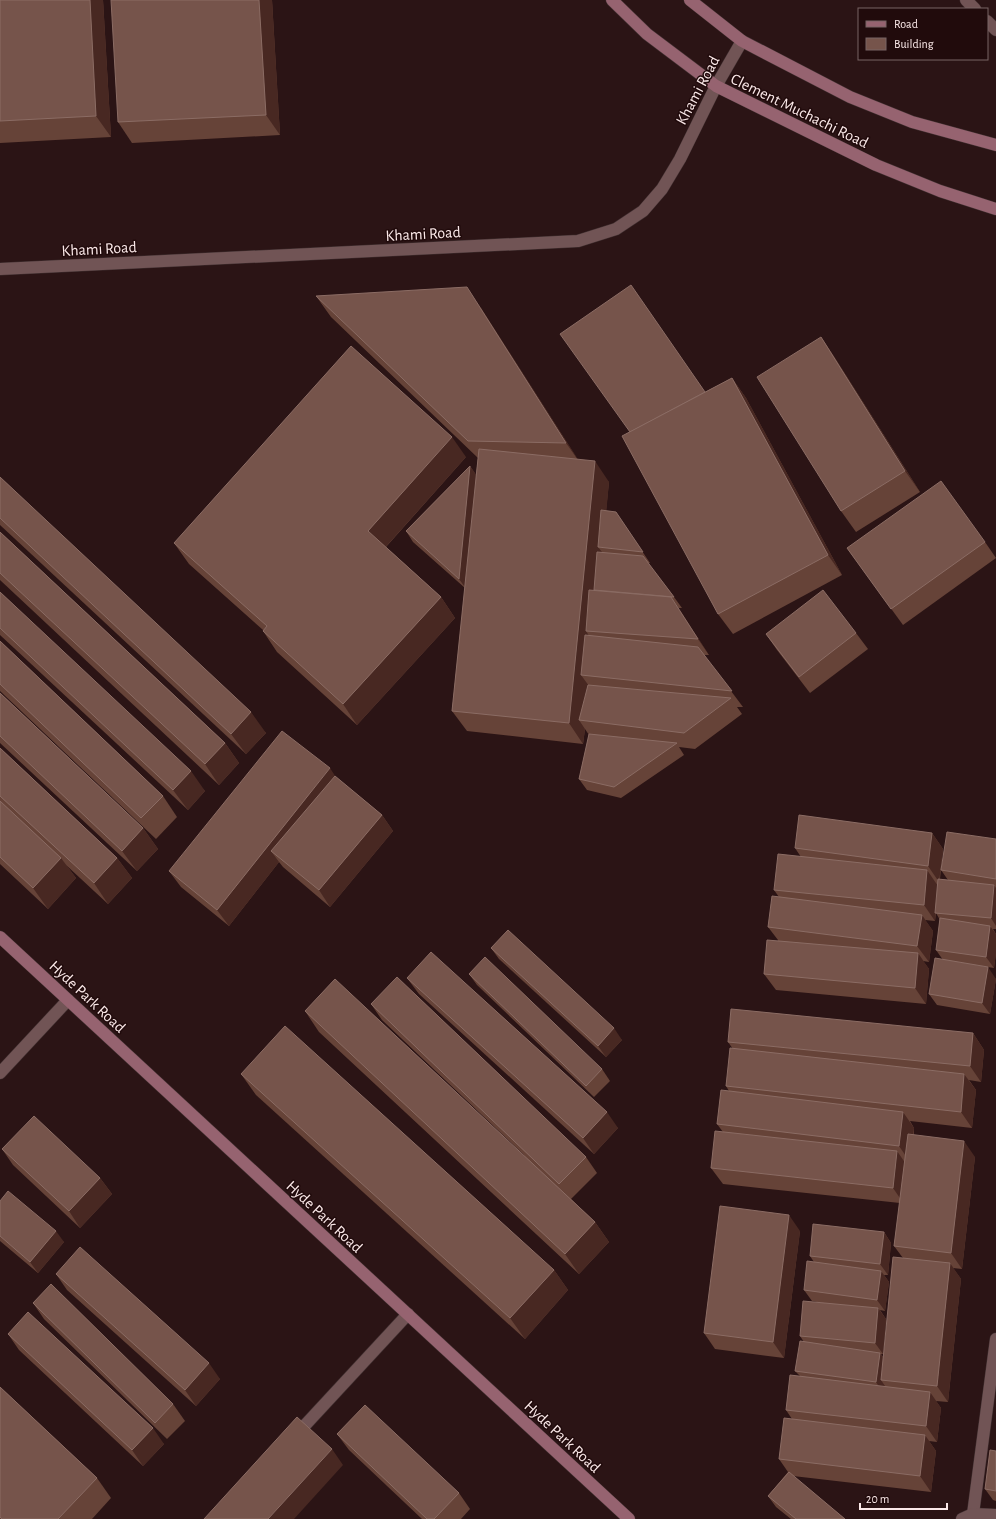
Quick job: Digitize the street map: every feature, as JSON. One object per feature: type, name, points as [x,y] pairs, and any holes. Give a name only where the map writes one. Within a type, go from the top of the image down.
[{"type":"street","name":"Clement Muchachi Road","points":[[612,0],[647,34],[716,86],[876,165],[940,191],[996,209]]},
{"type":"street","points":[[690,0],[742,41],[850,97],[912,122],[996,145]]},
{"type":"street","points":[[966,0],[974,8]]},
{"type":"street","points":[[988,22],[996,30]]},
{"type":"street","name":"Khami Road","points":[[0,269],[578,241],[616,229],[643,211],[662,189],[680,159],[716,86],[742,41]]},
{"type":"street","name":"Hyde Park Road","points":[[0,937],[629,1519]]},
{"type":"street","points":[[0,1073],[68,1000]]},
{"type":"street","points":[[288,1443],[408,1314]]},
{"type":"street","points":[[996,1339],[967,1517],[996,1515]]},
{"type":"building","points":[[0,0],[90,0],[96,116],[0,121]]},
{"type":"building","points":[[111,0],[259,0],[266,115],[118,122]]},
{"type":"building","points":[[631,285],[705,392],[630,432],[560,334]]},
{"type":"building","points":[[467,287],[566,443],[468,441],[316,296]]},
{"type":"building","points":[[821,337],[905,471],[841,511],[757,377]]},
{"type":"building","points":[[351,346],[452,437],[368,531],[441,597],[343,704],[263,631],[267,626],[174,543]]},
{"type":"building","points":[[732,378],[828,555],[718,614],[622,436]]},
{"type":"building","points":[[479,449],[595,461],[569,723],[452,711]]},
{"type":"building","points":[[470,466],[459,579],[406,531]]},
{"type":"building","points":[[0,477],[251,712],[231,734],[0,518]]},
{"type":"building","points":[[941,481],[985,542],[891,609],[847,548]]},
{"type":"building","points":[[601,510],[616,512],[643,552],[598,547]]},
{"type":"building","points":[[0,532],[225,743],[205,764],[0,573]]},
{"type":"building","points":[[597,552],[643,556],[674,597],[594,590]]},
{"type":"building","points":[[589,590],[671,597],[698,639],[586,631]]},
{"type":"building","points":[[823,590],[856,633],[799,677],[766,634]]},
{"type":"building","points":[[0,592],[191,771],[173,790],[0,628]]},
{"type":"building","points":[[585,635],[698,647],[732,691],[581,675]]},
{"type":"building","points":[[0,641],[163,796],[141,818],[0,684]]},
{"type":"building","points":[[588,685],[731,698],[684,733],[579,720]]},
{"type":"building","points":[[0,693],[143,828],[122,851],[0,736]]},
{"type":"building","points":[[282,731],[330,768],[217,910],[169,871]]},
{"type":"building","points":[[589,734],[677,743],[614,787],[579,779]]},
{"type":"building","points":[[0,748],[117,858],[94,883],[0,796]]},
{"type":"building","points":[[335,776],[382,815],[319,890],[271,851]]},
{"type":"building","points":[[0,801],[61,858],[33,888],[0,857]]},
{"type":"building","points":[[799,815],[932,833],[928,866],[795,848]]},
{"type":"building","points":[[947,832],[996,839],[996,879],[941,870]]},
{"type":"building","points":[[778,854],[927,870],[924,905],[774,890]]},
{"type":"building","points":[[938,879],[994,885],[991,918],[935,913]]},
{"type":"building","points":[[772,896],[922,915],[917,946],[768,927]]},
{"type":"building","points":[[940,918],[990,926],[986,957],[936,950]]},
{"type":"building","points":[[508,930],[614,1028],[598,1046],[491,948]]},
{"type":"building","points":[[767,940],[918,953],[915,988],[764,974]]},
{"type":"building","points":[[431,952],[607,1112],[583,1138],[407,978]]},
{"type":"building","points":[[485,957],[602,1069],[586,1086],[469,974]]},
{"type":"building","points":[[935,958],[988,967],[982,1003],[929,994]]},
{"type":"building","points":[[397,977],[586,1157],[559,1184],[371,1004]]},
{"type":"building","points":[[335,979],[595,1222],[565,1254],[305,1011]]},
{"type":"building","points":[[731,1009],[973,1033],[970,1066],[728,1042]]},
{"type":"building","points":[[285,1026],[554,1270],[510,1318],[241,1074]]},
{"type":"building","points":[[730,1048],[964,1074],[961,1112],[726,1086]]},
{"type":"building","points":[[721,1090],[903,1112],[899,1146],[717,1124]]},
{"type":"building","points":[[34,1116],[100,1178],[69,1211],[2,1149]]},
{"type":"building","points":[[715,1131],[897,1151],[893,1188],[711,1168]]},
{"type":"building","points":[[908,1134],[964,1141],[951,1253],[894,1246]]},
{"type":"building","points":[[8,1191],[56,1231],[30,1262],[0,1236],[0,1201]]},
{"type":"building","points":[[720,1206],[789,1215],[773,1342],[704,1333]]},
{"type":"building","points":[[813,1224],[884,1232],[880,1264],[810,1256]]},
{"type":"building","points":[[80,1247],[209,1363],[185,1390],[56,1274]]},
{"type":"building","points":[[893,1257],[950,1263],[937,1386],[881,1380]]},
{"type":"building","points":[[807,1261],[881,1271],[877,1300],[804,1290]]},
{"type":"building","points":[[51,1284],[173,1404],[155,1423],[33,1303]]},
{"type":"building","points":[[803,1301],[878,1308],[875,1343],[800,1336]]},
{"type":"building","points":[[28,1312],[153,1428],[132,1450],[8,1334]]},
{"type":"building","points":[[800,1341],[880,1353],[876,1382],[795,1371]]},
{"type":"building","points":[[790,1375],[930,1392],[926,1426],[786,1410]]},
{"type":"building","points":[[0,1387],[97,1478],[58,1519],[2,1519],[0,1517]]},
{"type":"building","points":[[365,1405],[459,1493],[434,1519],[427,1519],[337,1434]]},
{"type":"building","points":[[297,1417],[332,1449],[268,1519],[204,1519]]},
{"type":"building","points":[[784,1418],[925,1435],[920,1476],[779,1459]]},
{"type":"building","points":[[990,1450],[996,1451],[996,1491],[985,1489]]},
{"type":"building","points":[[789,1472],[845,1519],[796,1519],[768,1496]]}]
